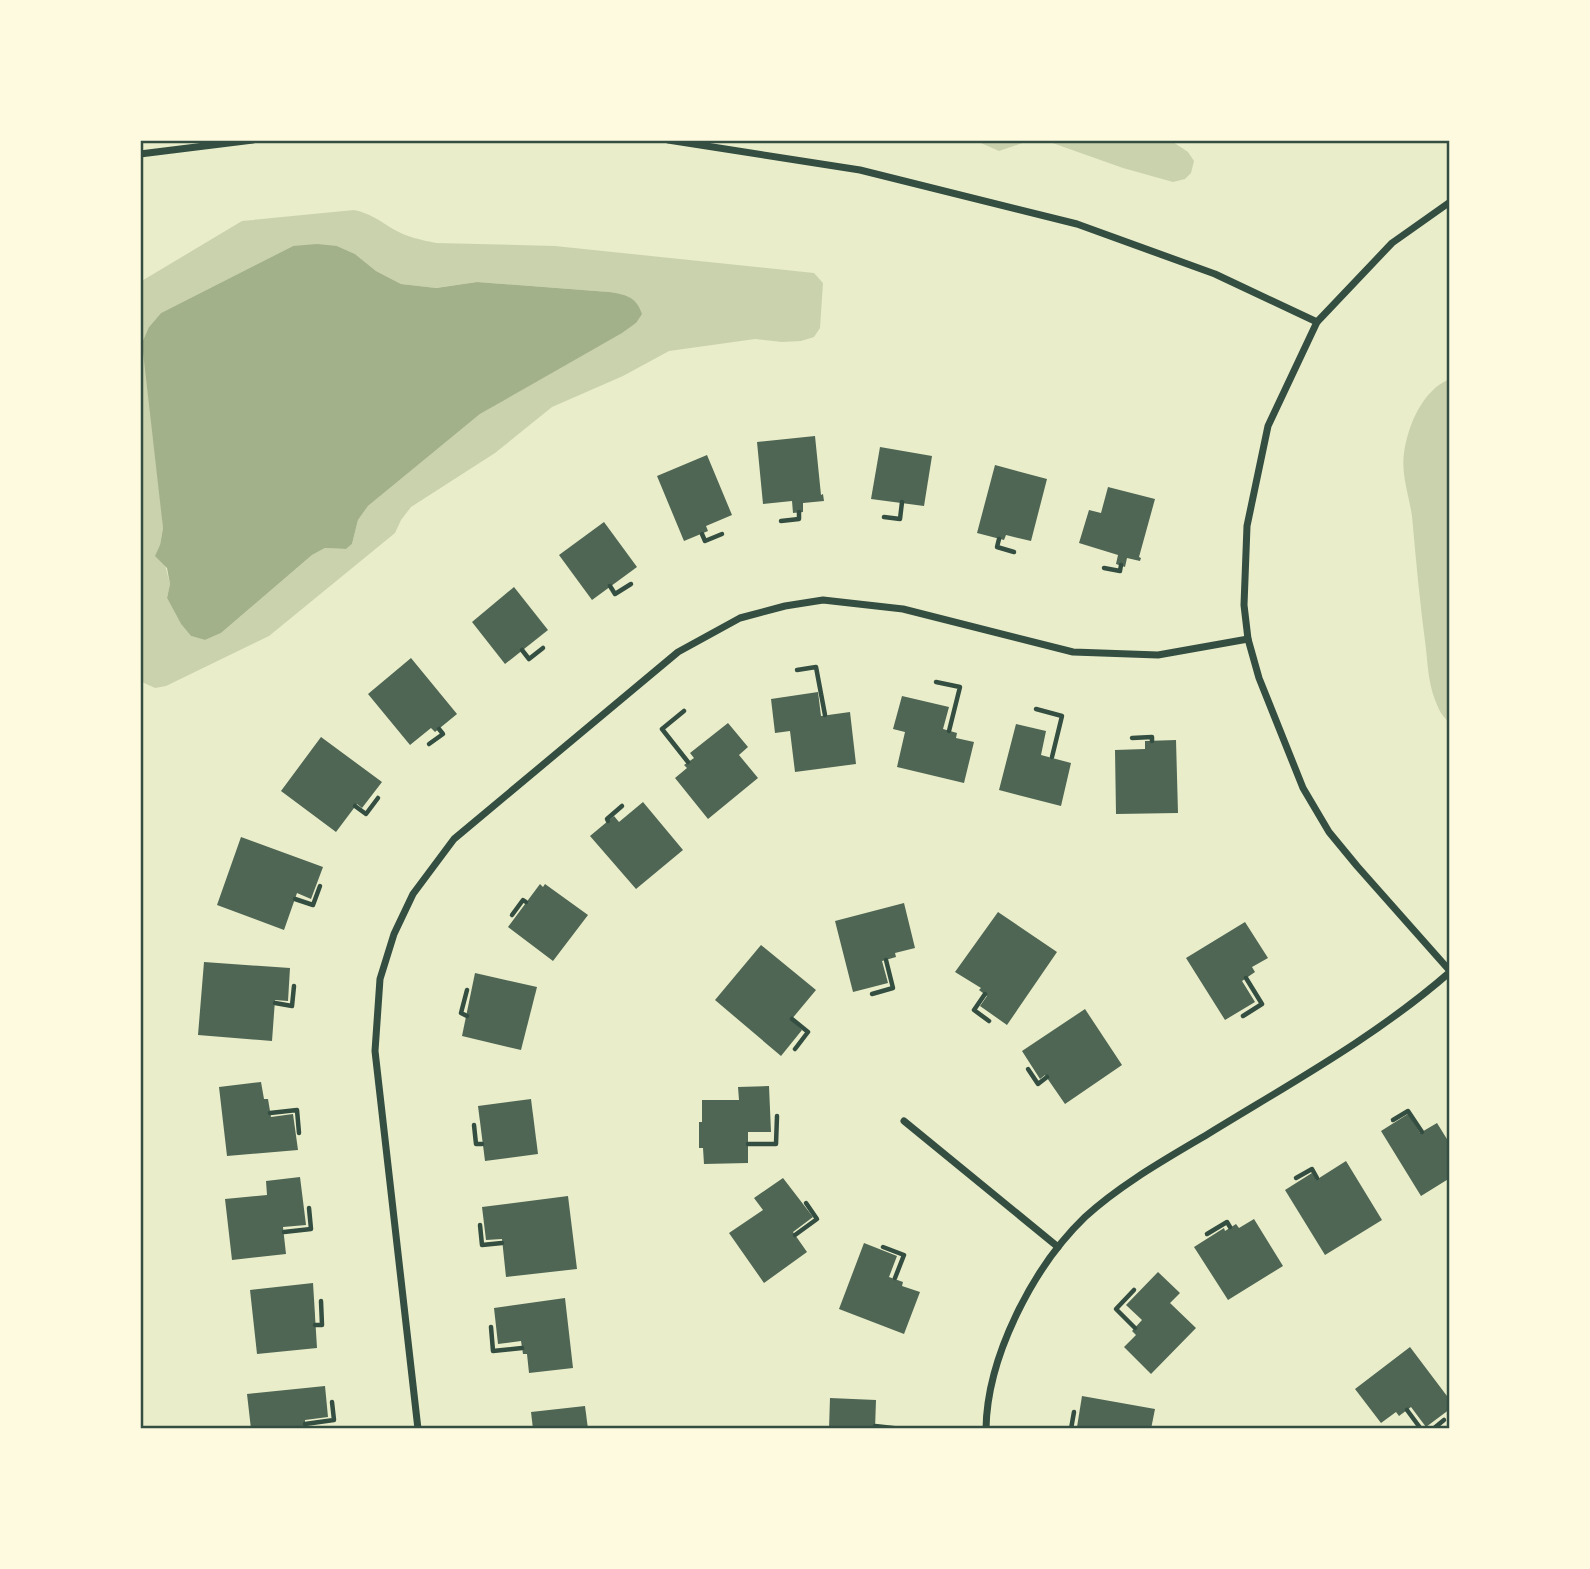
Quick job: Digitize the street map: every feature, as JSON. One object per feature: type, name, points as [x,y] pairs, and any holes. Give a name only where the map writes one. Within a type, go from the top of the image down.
[{"type":"street","points":[[140,153],[253,140]]},
{"type":"street","points":[[668,140],[860,170],[1077,224],[1214,274],[1317,322]]},
{"type":"street","points":[[986,1429],[986,1414],[996,1367],[1010,1329],[1058,1247],[1086,1217],[1118,1191],[1391,1020],[1450,972],[1329,832],[1303,788],[1259,678],[1248,639],[1244,605],[1247,526],[1268,426],[1317,322],[1392,243],[1450,202]]},
{"type":"street","points":[[418,1429],[374,1051],[380,979],[394,934],[413,894],[454,839],[678,652],[740,618],[785,606],[823,600],[903,609],[1073,652],[1158,656],[1248,639]]},
{"type":"street","points":[[904,1121],[1058,1247]]},
{"type":"path","points":[[884,517],[900,519],[902,502]]},
{"type":"path","points":[[781,521],[800,519],[799,512]]},
{"type":"path","points":[[702,534],[705,541],[722,534]]},
{"type":"path","points":[[999,539],[997,547],[1014,552]]},
{"type":"path","points":[[1104,568],[1120,571],[1121,565]]},
{"type":"path","points":[[610,586],[615,594],[631,584]]},
{"type":"path","points":[[522,650],[529,659],[543,648]]},
{"type":"path","points":[[797,670],[816,667],[825,715]]},
{"type":"path","points":[[936,682],[960,687],[949,731]]},
{"type":"path","points":[[1036,709],[1062,716],[1052,757]]},
{"type":"path","points":[[684,711],[662,729],[688,762]]},
{"type":"path","points":[[429,744],[443,734],[439,729]]},
{"type":"path","points":[[1132,738],[1152,737],[1152,741]]},
{"type":"path","points":[[355,806],[366,814],[378,798]]},
{"type":"path","points":[[608,821],[622,806]]},
{"type":"path","points":[[295,899],[313,905],[320,886]]},
{"type":"path","points":[[512,915],[523,900],[526,902]]},
{"type":"path","points":[[872,994],[893,988],[886,960]]},
{"type":"path","points":[[1243,1016],[1262,1004],[1246,978]]},
{"type":"path","points":[[275,1003],[292,1006],[294,986]]},
{"type":"path","points":[[467,990],[461,1013],[467,1016]]},
{"type":"path","points":[[985,994],[974,1010],[989,1021]]},
{"type":"path","points":[[792,1019],[808,1032],[795,1049]]},
{"type":"path","points":[[1028,1069],[1038,1084],[1047,1077]]},
{"type":"path","points":[[270,1113],[297,1110],[299,1133]]},
{"type":"path","points":[[1394,1120],[1409,1111],[1422,1132]]},
{"type":"path","points":[[748,1144],[776,1144],[777,1116]]},
{"type":"path","points":[[474,1125],[476,1144],[482,1143]]},
{"type":"path","points":[[1296,1178],[1312,1169],[1317,1178]]},
{"type":"path","points":[[795,1235],[817,1219],[806,1203]]},
{"type":"path","points":[[284,1231],[311,1229],[309,1208]]},
{"type":"path","points":[[1207,1234],[1227,1222],[1230,1227]]},
{"type":"path","points":[[480,1225],[482,1245],[502,1243]]},
{"type":"path","points":[[883,1247],[904,1255],[895,1279]]},
{"type":"path","points":[[1134,1290],[1116,1309],[1135,1328]]},
{"type":"path","points":[[315,1325],[323,1325],[321,1301]]},
{"type":"path","points":[[491,1327],[493,1351],[522,1348]]},
{"type":"path","points":[[305,1424],[334,1420],[332,1402]]},
{"type":"path","points":[[1407,1410],[1422,1429]]},
{"type":"path","points":[[1071,1429],[1074,1412]]},
{"type":"path","points":[[1433,1429],[1444,1420]]},
{"type":"path","points":[[875,1426],[902,1429]]},
{"type":"shaded area","points":[[974,140],[1031,140],[999,151]]},
{"type":"shaded area","points":[[1044,140],[1170,140],[1188,152],[1194,161],[1191,173],[1185,179],[1173,182],[1123,168]]},
{"type":"shaded area","points":[[354,210],[370,215],[404,234],[436,243],[555,246],[814,273],[823,283],[820,328],[814,337],[801,341],[755,339],[669,351],[623,376],[552,407],[495,453],[411,507],[395,533],[269,636],[166,686],[155,688],[142,682],[140,672],[140,282],[242,221]],"holes":[[[293,246],[337,246],[355,254],[376,271],[401,284],[435,288],[477,282],[609,292],[636,323],[480,414],[368,506],[358,520],[352,544],[346,549],[325,548],[312,555],[221,633],[205,640],[191,636],[167,598],[170,584],[160,545],[163,528],[149,327],[161,313]]]},
{"type":"shaded area","points":[[293,246],[337,246],[355,254],[376,271],[401,284],[436,288],[477,282],[609,292],[630,297],[637,303],[642,314],[636,323],[622,333],[480,414],[368,506],[358,520],[352,544],[346,549],[325,548],[312,555],[221,633],[205,640],[191,636],[167,598],[170,584],[167,568],[155,556],[163,528],[142,343],[149,327],[161,313]]},
{"type":"shaded area","points":[[1450,379],[1450,724],[1439,709],[1429,678],[1412,516],[1403,461],[1409,432],[1418,410],[1432,391]]},
{"type":"building","points":[[815,436],[821,495],[823,494],[824,501],[803,503],[803,512],[793,513],[792,501],[763,504],[757,442]]},
{"type":"building","points":[[880,447],[932,456],[924,506],[871,499]]},
{"type":"building","points":[[707,455],[732,515],[706,526],[708,531],[684,541],[657,476]]},
{"type":"building","points":[[995,465],[1047,479],[1031,541],[1006,535],[1004,540],[977,533]]},
{"type":"building","points":[[1108,487],[1155,499],[1140,561],[1127,558],[1125,567],[1116,564],[1118,555],[1079,543],[1089,510],[1101,513]]},
{"type":"building","points":[[604,522],[637,567],[592,600],[559,555]]},
{"type":"building","points":[[514,587],[548,630],[505,664],[472,622]]},
{"type":"building","points":[[411,658],[457,714],[435,732],[431,728],[410,745],[368,694]]},
{"type":"building","points":[[818,692],[821,716],[850,712],[856,764],[795,772],[790,731],[775,733],[771,699]]},
{"type":"building","points":[[902,696],[949,707],[943,729],[957,733],[956,738],[974,742],[964,783],[897,767],[905,732],[893,729]]},
{"type":"building","points":[[728,723],[748,747],[739,755],[758,778],[708,819],[675,778],[687,768],[684,765],[694,758],[690,753]]},
{"type":"building","points":[[1016,724],[1046,731],[1041,755],[1071,763],[1061,806],[999,790]]},
{"type":"building","points":[[321,737],[382,782],[362,808],[357,804],[336,832],[281,791]]},
{"type":"building","points":[[1176,740],[1178,813],[1116,814],[1115,750],[1145,749],[1145,741]]},
{"type":"building","points":[[643,802],[683,850],[636,889],[590,836],[614,816],[619,822]]},
{"type":"building","points":[[241,837],[323,867],[311,899],[297,893],[284,930],[217,905]]},
{"type":"building","points":[[540,884],[543,887],[545,884],[588,915],[553,961],[508,927]]},
{"type":"building","points":[[904,903],[915,948],[895,953],[896,957],[882,961],[888,983],[853,992],[835,921]]},
{"type":"building","points":[[998,912],[1057,952],[1007,1025],[980,1006],[987,996],[979,990],[981,988],[955,972]]},
{"type":"building","points":[[1245,922],[1268,958],[1252,967],[1255,972],[1242,981],[1255,1002],[1225,1020],[1186,958]]},
{"type":"building","points":[[761,945],[816,990],[791,1020],[802,1030],[781,1056],[715,1000]]},
{"type":"building","points":[[204,962],[290,968],[288,1001],[275,1000],[272,1041],[198,1035]]},
{"type":"building","points":[[475,973],[537,987],[521,1050],[462,1036]]},
{"type":"building","points":[[1085,1009],[1122,1065],[1065,1104],[1045,1075],[1040,1079],[1022,1051]]},
{"type":"building","points":[[261,1082],[271,1117],[293,1114],[298,1150],[227,1156],[219,1087]]},
{"type":"building","points":[[769,1086],[771,1132],[748,1132],[748,1163],[704,1164],[703,1148],[699,1148],[702,1100],[739,1100],[738,1087]]},
{"type":"building","points":[[531,1099],[538,1154],[485,1161],[478,1106]]},
{"type":"building","points":[[1408,1114],[1420,1133],[1437,1123],[1450,1144],[1450,1178],[1421,1196],[1381,1131]]},
{"type":"building","points":[[1346,1161],[1382,1220],[1325,1255],[1285,1190],[1312,1173],[1316,1180]]},
{"type":"building","points":[[300,1177],[306,1225],[283,1227],[286,1254],[232,1260],[225,1199],[267,1195],[266,1181]]},
{"type":"building","points":[[783,1178],[813,1217],[793,1232],[807,1252],[764,1283],[729,1233],[763,1210],[754,1198]]},
{"type":"building","points":[[568,1196],[577,1269],[506,1277],[502,1239],[486,1240],[482,1207]]},
{"type":"building","points":[[1254,1219],[1283,1266],[1228,1300],[1194,1247],[1224,1228],[1225,1231],[1236,1224],[1239,1228]]},
{"type":"building","points":[[864,1243],[897,1256],[889,1277],[903,1282],[902,1286],[920,1292],[904,1334],[839,1309]]},
{"type":"building","points":[[1158,1272],[1180,1293],[1170,1303],[1196,1328],[1151,1374],[1124,1347],[1136,1335],[1132,1331],[1142,1320],[1126,1305]]},
{"type":"building","points":[[313,1283],[317,1348],[257,1354],[250,1290]]},
{"type":"building","points":[[565,1298],[573,1368],[529,1373],[527,1354],[523,1354],[521,1341],[498,1344],[494,1308]]},
{"type":"building","points":[[1410,1347],[1450,1400],[1450,1409],[1426,1427],[1411,1407],[1399,1416],[1396,1412],[1381,1423],[1355,1389]]},
{"type":"building","points":[[325,1386],[328,1417],[305,1420],[305,1427],[300,1429],[251,1429],[247,1394]]},
{"type":"building","points":[[1082,1396],[1155,1409],[1151,1429],[1077,1427]]},
{"type":"building","points":[[830,1398],[876,1400],[875,1429],[829,1429]]},
{"type":"building","points":[[585,1406],[588,1429],[533,1429],[531,1412]]}]
